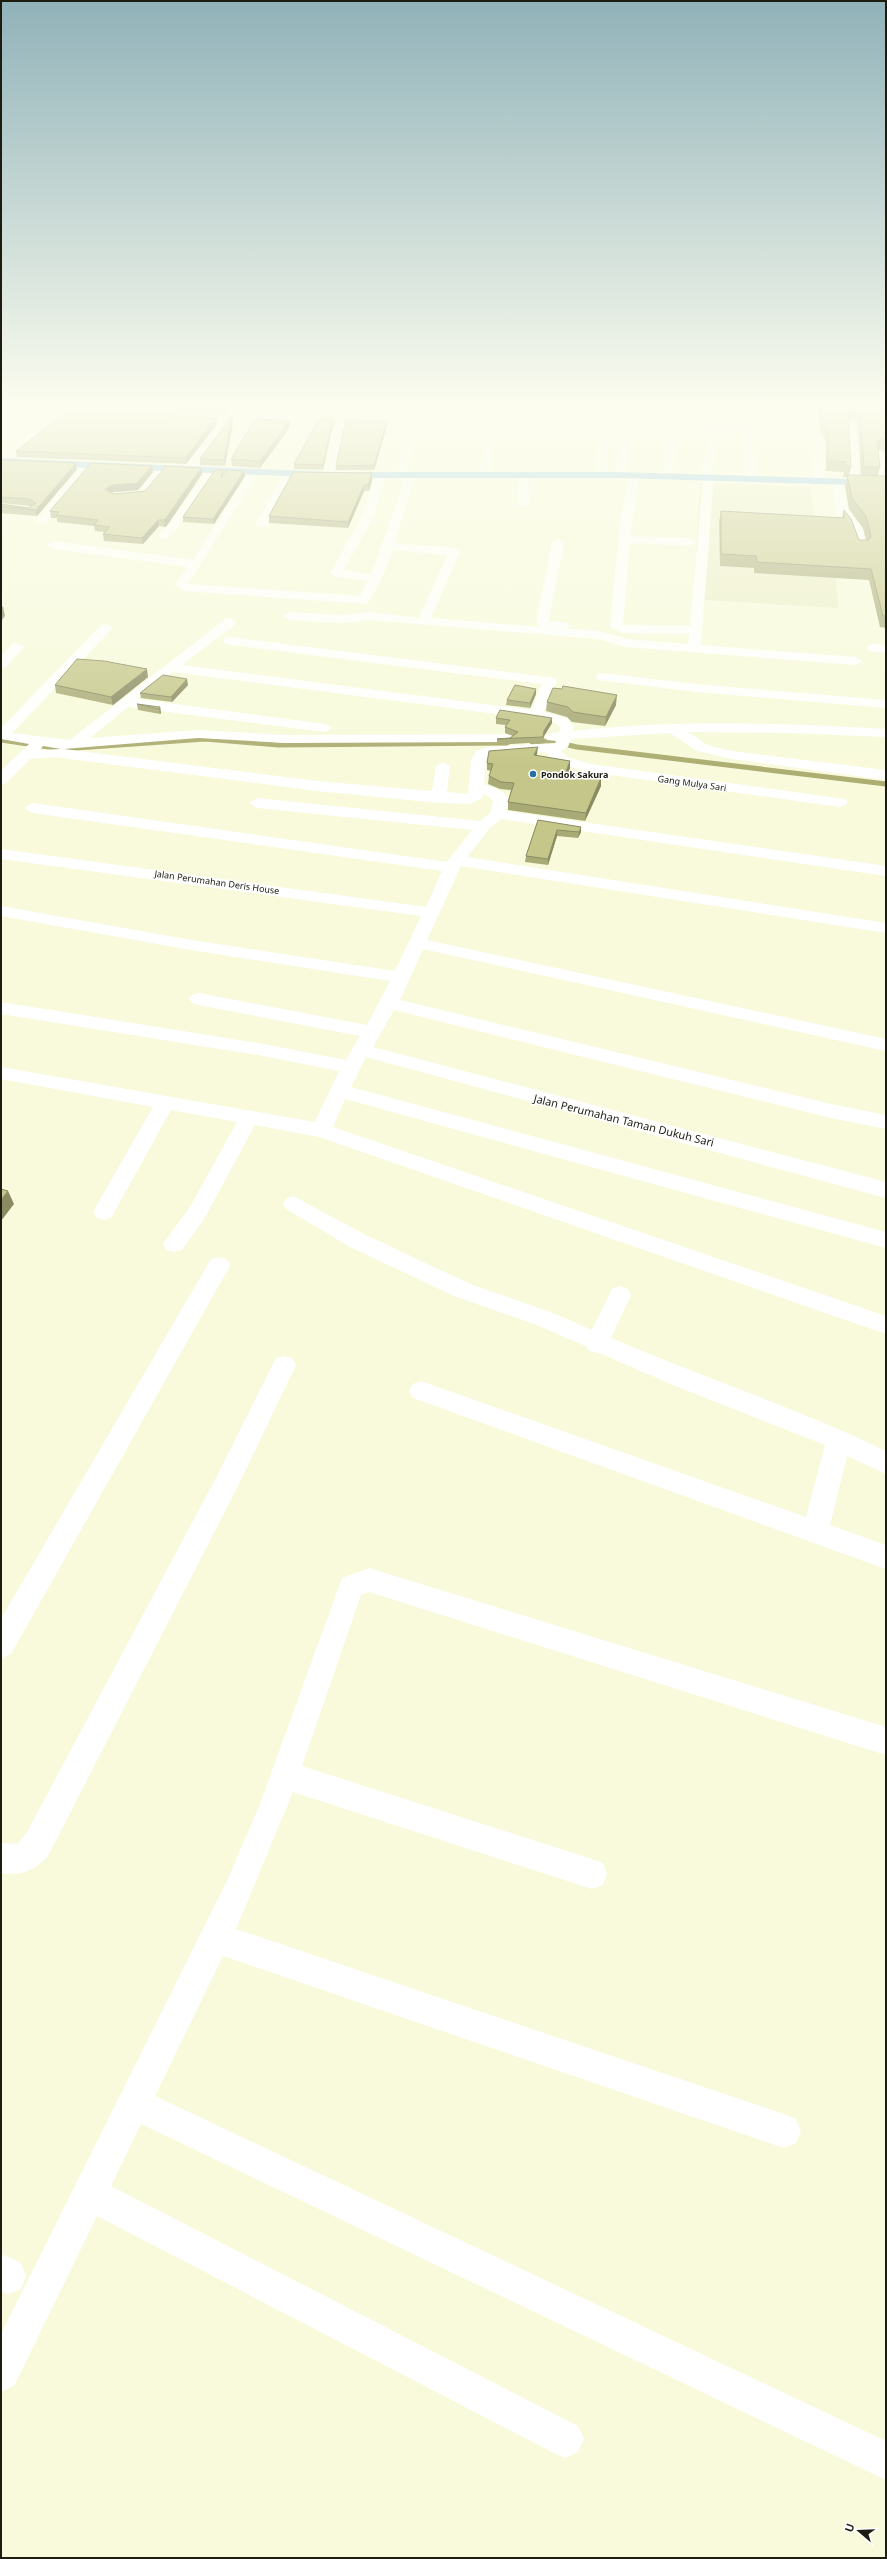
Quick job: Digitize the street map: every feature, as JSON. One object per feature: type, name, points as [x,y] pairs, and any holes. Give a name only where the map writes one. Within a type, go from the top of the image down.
[{"type":"street","points":[[163,536],[173,526]]},
{"type":"street","points":[[220,526],[196,564],[181,584],[183,586],[361,600],[366,598],[396,526]]},
{"type":"street","points":[[362,526],[336,573],[374,578]]},
{"type":"street","points":[[626,526],[616,627],[623,629],[697,630]]},
{"type":"street","points":[[696,648],[706,556],[706,526]]},
{"type":"street","points":[[855,526],[861,547]]},
{"type":"street","points":[[624,539],[689,542]]},
{"type":"street","points":[[558,543],[542,622],[546,625],[569,627],[570,632]]},
{"type":"street","points":[[53,546],[196,564]]},
{"type":"street","points":[[289,616],[342,619],[379,617],[423,622],[454,552],[388,546]]},
{"type":"street","points":[[73,745],[125,702],[230,622]]},
{"type":"street","points":[[430,622],[599,635],[626,644],[856,661]]},
{"type":"street","points":[[106,628],[1,735],[33,748],[54,753],[83,755],[317,786],[439,798],[475,798],[478,787],[478,760],[484,753],[561,741],[673,728],[819,729],[886,732]]},
{"type":"street","points":[[230,641],[550,680],[536,715]]},
{"type":"street","points":[[1,664],[17,647]]},
{"type":"street","points":[[170,668],[536,715],[564,722],[567,727],[561,741]]},
{"type":"street","points":[[604,678],[696,688],[886,704]]},
{"type":"street","points":[[125,702],[282,722],[380,737]]},
{"type":"street","points":[[673,728],[702,748],[732,755],[782,764],[886,775]]},
{"type":"street","points":[[1,780],[33,748],[198,734],[286,739],[380,737],[531,738],[561,741]]},
{"type":"street","name":"Gang Mulya Sari","points":[[561,741],[562,760],[589,768],[840,802]]},
{"type":"street","points":[[439,798],[443,766]]},
{"type":"street","points":[[321,1130],[351,1067],[389,1003],[433,913],[454,864],[483,826],[498,814],[500,799],[498,795],[478,787]]},
{"type":"street","points":[[257,803],[483,826]]},
{"type":"street","points":[[33,808],[454,864],[886,928]]},
{"type":"street","points":[[498,814],[886,871]]},
{"type":"street","name":"Jalan Perumahan Deris House","points":[[1,854],[433,913]]},
{"type":"street","points":[[1,911],[191,945],[401,977]]},
{"type":"street","points":[[418,943],[886,1045]]},
{"type":"street","points":[[198,999],[371,1032]]},
{"type":"street","points":[[389,1003],[832,1111],[886,1122]]},
{"type":"street","points":[[1,1008],[258,1049],[351,1067]]},
{"type":"street","name":"Jalan Perumahan Taman Dukuh Sari","points":[[362,1050],[886,1190]]},
{"type":"street","points":[[1,1074],[249,1119],[321,1130],[886,1324]]},
{"type":"street","points":[[340,1091],[886,1240]]},
{"type":"street","points":[[104,1212],[164,1103]]},
{"type":"street","points":[[174,1244],[196,1213],[249,1119]]},
{"type":"street","points":[[293,1204],[410,1267],[462,1290],[545,1319],[597,1344],[839,1440],[886,1463]]},
{"type":"street","points":[[1,1645],[219,1265]]},
{"type":"street","points":[[597,1344],[620,1295]]},
{"type":"street","points":[[1,1858],[21,1860],[31,1853],[37,1845],[227,1482],[284,1366]]},
{"type":"street","points":[[421,1391],[815,1533],[886,1557]]},
{"type":"street","points":[[815,1533],[839,1440]]},
{"type":"street","points":[[1,2373],[238,1892],[284,1775],[347,1593],[351,1587],[369,1580],[886,1741]]},
{"type":"street","points":[[284,1775],[592,1874]]},
{"type":"street","points":[[215,1938],[784,2131]]},
{"type":"street","points":[[134,2103],[886,2462]]},
{"type":"street","points":[[90,2194],[566,2439]]},
{"type":"shaded area","points":[[698,526],[817,526],[836,578],[838,608],[704,600],[694,595]]},
{"type":"building","points":[[105,526],[152,526],[142,538],[103,534],[110,527]]},
{"type":"building","points":[[721,526],[854,526],[859,540],[868,540],[871,537],[868,526],[886,526],[886,616],[883,616],[871,569],[757,562],[756,556],[721,554]]},
{"type":"building","points":[[77,659],[104,661],[147,669],[111,697],[55,685]]},
{"type":"building","points":[[163,675],[187,679],[171,697],[140,693]]},
{"type":"building","points":[[515,685],[536,689],[530,703],[507,700]]},
{"type":"building","points":[[563,686],[617,695],[606,717],[573,712],[568,707],[547,702],[553,688],[562,689]]},
{"type":"building","points":[[137,704],[160,707],[159,709]]},
{"type":"building","points":[[500,710],[552,718],[544,731],[543,737],[497,739],[510,738],[518,732],[505,727],[510,720],[496,718]]},
{"type":"building","points":[[538,747],[534,755],[570,761],[566,772],[601,778],[586,813],[508,802],[514,783],[501,782],[489,776],[493,764],[487,763],[489,751]]},
{"type":"building","points":[[538,820],[581,827],[579,832],[557,830],[548,859],[526,856]]},
{"type":"building","points":[[1,1189],[8,1191],[1,1200]]},
{"type":"waterway","points":[[1,740],[62,749],[205,739],[279,745],[507,743]]},
{"type":"waterway","points":[[532,742],[550,741],[577,747],[886,784]]},
{"type":"place","name":"Pondok Sakura","points":[[533,774]]}]
